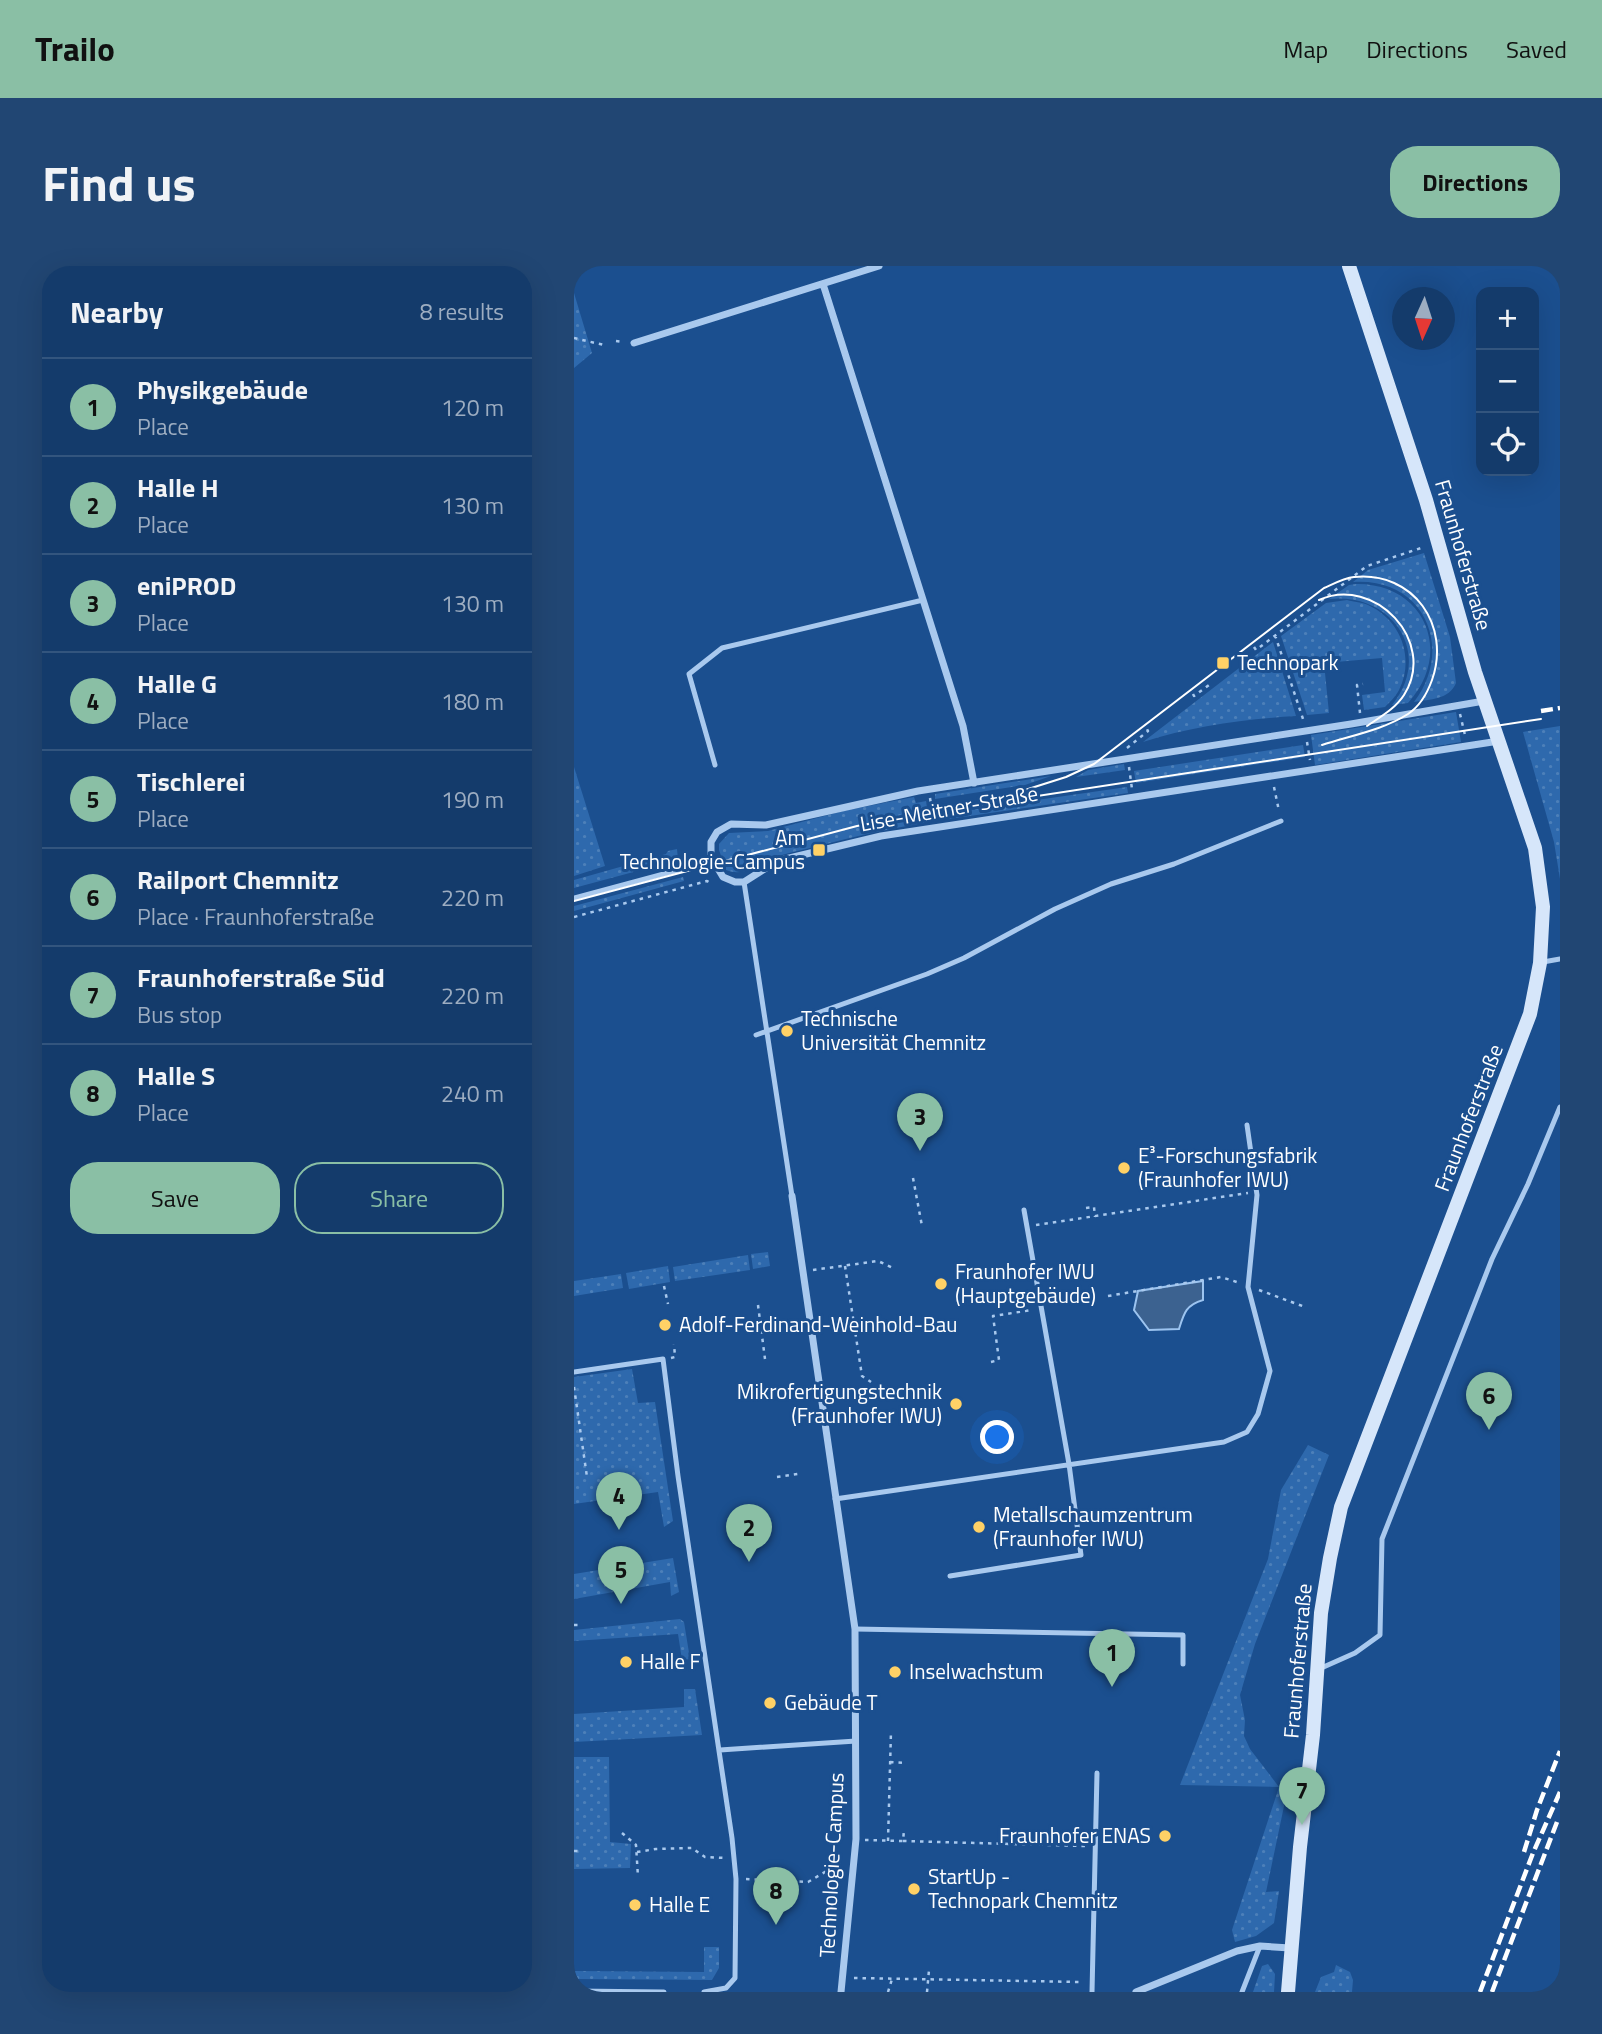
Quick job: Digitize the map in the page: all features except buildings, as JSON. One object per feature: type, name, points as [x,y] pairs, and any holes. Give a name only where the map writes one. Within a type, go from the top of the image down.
[{"type":"main road","name":"Fraunhoferstraße","points":[[1288,1992],[1321,1613],[1330,1558],[1342,1507],[1530,1014],[1540,963],[1543,908],[1535,848],[1485,700],[1426,500],[1349,266]]},
{"type":"street","points":[[634,343],[879,266]]},
{"type":"street","name":"Lise-Meitner-Straße","points":[[823,284],[963,726],[974,783]]},
{"type":"street","name":"Lise-Meitner-Straße","points":[[712,861],[711,842],[717,832],[731,824],[775,823],[918,791],[1485,700]]},
{"type":"street","name":"Lise-Meitner-Straße","points":[[744,882],[777,861],[881,836],[1499,741]]},
{"type":"street","points":[[712,861],[723,877],[734,882],[744,882]]},
{"type":"street","name":"Technologie-Campus","points":[[792,1196],[855,1629],[856,1839],[841,1992]]},
{"type":"street","points":[[1136,1992],[1217,1957],[1260,1946],[1290,1948]]},
{"type":"lane","points":[[715,765],[689,674],[722,648],[923,600]]},
{"type":"lane","points":[[756,1035],[926,974],[964,958],[1055,909],[1111,884],[1174,864],[1281,821]]},
{"type":"lane","points":[[574,898],[712,861]]},
{"type":"lane","points":[[744,882],[792,1196]]},
{"type":"lane","points":[[1540,963],[1560,959]]},
{"type":"lane","points":[[1317,1670],[1355,1653],[1380,1635],[1382,1539],[1492,1259],[1528,1184],[1560,1107]]},
{"type":"lane","points":[[835,1499],[1224,1443],[1247,1432],[1258,1414],[1270,1371],[1248,1287],[1256,1192],[1247,1125]]},
{"type":"lane","points":[[950,1576],[1081,1555],[1069,1464],[1024,1210]]},
{"type":"lane","points":[[574,1372],[663,1359],[736,1879],[735,1978],[726,1988],[704,1992]]},
{"type":"lane","points":[[855,1629],[1183,1635],[1183,1664]]},
{"type":"lane","points":[[720,1751],[856,1741]]},
{"type":"lane","points":[[1092,1992],[1097,1773]]},
{"type":"lane","points":[[1242,1992],[1260,1946]]},
{"type":"lane","points":[[574,1992],[664,1992]]},
{"type":"path","points":[[574,338],[604,345]]},
{"type":"path","points":[[1254,647],[1256,650],[1367,566],[1426,547]]},
{"type":"path","points":[[1275,635],[1305,730],[1312,771]]},
{"type":"path","points":[[1193,694],[1194,696],[1209,685],[1207,683]]},
{"type":"path","points":[[1360,713],[1357,685],[1363,684]]},
{"type":"path","points":[[1458,705],[1467,746]]},
{"type":"path","points":[[1133,798],[1126,748],[1148,731],[1147,729]]},
{"type":"path","points":[[1273,785],[1281,821]]},
{"type":"path","points":[[918,791],[919,799],[930,797],[934,819],[944,817],[945,825]]},
{"type":"path","points":[[688,877],[690,886]]},
{"type":"path","points":[[574,917],[707,881],[712,884]]},
{"type":"path","points":[[913,1178],[922,1226]]},
{"type":"path","points":[[1026,1227],[1256,1192]]},
{"type":"path","points":[[1086,1208],[1094,1207],[1095,1217]]},
{"type":"path","points":[[803,1272],[878,1261],[893,1268]]},
{"type":"path","points":[[845,1266],[862,1376],[871,1382]]},
{"type":"path","points":[[1108,1296],[1221,1276],[1305,1307]]},
{"type":"path","points":[[664,1286],[668,1304]]},
{"type":"path","points":[[758,1305],[765,1359]]},
{"type":"path","points":[[991,1362],[999,1360],[993,1316],[1041,1308]]},
{"type":"path","points":[[574,1387],[587,1478]]},
{"type":"path","points":[[776,1477],[798,1474]]},
{"type":"path","points":[[574,1625],[580,1625]]},
{"type":"path","points":[[888,1841],[891,1731]]},
{"type":"path","points":[[890,1762],[906,1763]]},
{"type":"path","points":[[903,1841],[904,1830]]},
{"type":"path","points":[[622,1833],[636,1846],[638,1877]]},
{"type":"path","points":[[856,1839],[915,1844],[1096,1846]]},
{"type":"path","points":[[637,1853],[656,1849],[692,1848],[705,1857],[734,1858]]},
{"type":"path","points":[[574,1851],[579,1851]]},
{"type":"path","points":[[736,1879],[808,1882],[855,1855]]},
{"type":"path","points":[[791,1881],[791,1886]]},
{"type":"path","points":[[927,1992],[929,1970]]},
{"type":"path","points":[[843,1978],[1092,1982]]},
{"type":"path","points":[[888,1992],[892,1979]]},
{"type":"shaded area","points":[[574,293],[592,353],[574,368]]},
{"type":"shaded area","points":[[1424,553],[1450,637],[1456,683],[1444,696],[1414,702],[1426,681],[1432,660],[1431,639],[1426,620],[1414,604],[1398,591],[1378,584],[1353,582],[1368,570]]},
{"type":"shaded area","points":[[1349,585],[1380,587],[1400,595],[1415,608],[1425,624],[1430,643],[1429,663],[1422,683],[1408,703],[1392,705],[1404,685],[1409,666],[1407,647],[1400,630],[1388,616],[1371,605],[1352,599],[1329,599]]},
{"type":"shaded area","points":[[1347,600],[1366,604],[1389,620],[1397,630],[1405,653],[1404,678],[1398,692],[1385,707],[1364,710],[1362,695],[1385,692],[1382,658],[1324,663],[1329,713],[1307,715],[1281,636],[1326,603]]},
{"type":"shaded area","points":[[1273,642],[1296,716],[1219,724],[1143,742]]},
{"type":"shaded area","points":[[1456,712],[1461,742],[1315,765],[1311,735]]},
{"type":"shaded area","points":[[1560,726],[1560,879],[1554,842],[1523,732]]},
{"type":"shaded area","points":[[1303,745],[1305,757],[1136,783],[1134,771]]},
{"type":"shaded area","points":[[1124,764],[1125,770],[1076,777],[1088,770]]},
{"type":"shaded area","points":[[574,767],[605,866],[574,876]]},
{"type":"shaded area","points":[[1051,776],[1025,785],[935,799],[935,794]]},
{"type":"shaded area","points":[[1127,787],[1128,793],[949,819],[948,813]]},
{"type":"shaded area","points":[[914,797],[916,803],[926,801],[929,822],[788,853],[738,872],[726,870],[719,850],[719,844],[729,833],[768,831],[843,811]]},
{"type":"shaded area","points":[[677,849],[678,860],[574,888],[574,880]]},
{"type":"shaded area","points":[[683,877],[684,881],[574,911],[574,906]]},
{"type":"shaded area","points":[[768,1252],[770,1266],[753,1269],[751,1254]]},
{"type":"shaded area","points":[[748,1255],[750,1270],[675,1281],[673,1267]]},
{"type":"shaded area","points":[[668,1266],[670,1282],[629,1289],[626,1273]]},
{"type":"shaded area","points":[[621,1274],[623,1288],[574,1296],[574,1281]]},
{"type":"shaded area","points":[[1203,1281],[1203,1300],[1186,1310],[1179,1329],[1149,1330],[1134,1310],[1138,1291]]},
{"type":"shaded area","points":[[632,1369],[638,1403],[655,1402],[673,1521],[664,1527],[658,1492],[574,1504],[574,1377]]},
{"type":"shaded area","points":[[1308,1445],[1329,1455],[1255,1644],[1240,1695],[1245,1720],[1244,1736],[1250,1749],[1279,1787],[1180,1785],[1268,1559],[1281,1490]]},
{"type":"shaded area","points":[[673,1558],[679,1592],[671,1596],[670,1582],[574,1599],[574,1574]]},
{"type":"shaded area","points":[[680,1619],[684,1622],[690,1659],[682,1660],[678,1634],[574,1641],[574,1630]]},
{"type":"shaded area","points":[[684,1689],[695,1689],[702,1735],[574,1742],[574,1714],[684,1707]]},
{"type":"shaded area","points":[[574,1757],[609,1757],[610,1842],[631,1844],[630,1868],[574,1869]]},
{"type":"shaded area","points":[[1279,1787],[1288,1787],[1266,1892],[1279,1891],[1274,1923],[1256,1936],[1235,1942],[1232,1930]]},
{"type":"shaded area","points":[[704,1947],[719,1947],[719,1968],[712,1980],[574,1979],[574,1971],[704,1972]]},
{"type":"shaded area","points":[[1268,1964],[1275,1974],[1274,1992],[1253,1992],[1262,1966]]},
{"type":"shaded area","points":[[1336,1965],[1350,1972],[1353,1980],[1352,1992],[1315,1992],[1321,1977],[1334,1972]]},
{"type":"tram line","points":[[1025,790],[1066,777],[1094,764],[1324,588],[1354,577],[1375,577],[1394,583],[1410,593],[1423,606],[1431,622],[1436,640],[1437,660],[1428,690],[1416,707],[1398,720],[1322,745]]},
{"type":"tram line","points":[[1319,600],[1340,595],[1360,597],[1379,605],[1395,618],[1407,635],[1413,654],[1412,674],[1404,695],[1392,709],[1367,726]]},
{"type":"tram line","points":[[574,901],[857,826],[1541,719]]},
{"type":"railway","points":[[1541,711],[1560,708]]},
{"type":"railway","points":[[1524,1852],[1560,1751]]},
{"type":"railway","points":[[1480,1992],[1533,1853],[1560,1792]]},
{"type":"railway","points":[[1492,1992],[1557,1822]]},
{"type":"place","name":"Technopark","points":[[1223,663]]},
{"type":"place","name":"Am Technologie-Campus","points":[[819,850]]},
{"type":"place","name":"Technische Universität Chemnitz","points":[[787,1031]]},
{"type":"place","name":"eniPROD","points":[[920,1151]]},
{"type":"place","name":"E³-Forschungsfabrik (Fraunhofer IWU)","points":[[1124,1168]]},
{"type":"place","name":"Fraunhofer IWU (Hauptgebäude)","points":[[941,1284]]},
{"type":"place","name":"Adolf-Ferdinand-Weinhold-Bau","points":[[665,1325]]},
{"type":"place","name":"Mikrofertigungstechnik (Fraunhofer IWU)","points":[[956,1404]]},
{"type":"place","name":"Railport Chemnitz","points":[[1489,1430]]},
{"type":"place","name":"Metallschaumzentrum (Fraunhofer IWU)","points":[[979,1527]]},
{"type":"place","name":"Halle G","points":[[619,1530]]},
{"type":"place","name":"Halle H","points":[[749,1562]]},
{"type":"place","name":"Tischlerei","points":[[621,1604]]},
{"type":"place","name":"Halle F","points":[[626,1662]]},
{"type":"place","name":"Inselwachstum","points":[[895,1672]]},
{"type":"place","name":"Physikgebäude","points":[[1112,1687]]},
{"type":"place","name":"Gebäude T","points":[[770,1703]]},
{"type":"place","name":"Fraunhoferstraße Süd","points":[[1302,1825]]},
{"type":"place","name":"Fraunhofer ENAS","points":[[1165,1836]]},
{"type":"place","name":"StartUp - Technopark Chemnitz","points":[[914,1889]]},
{"type":"place","name":"Halle E","points":[[635,1905]]},
{"type":"place","name":"Halle S","points":[[776,1925]]}]
